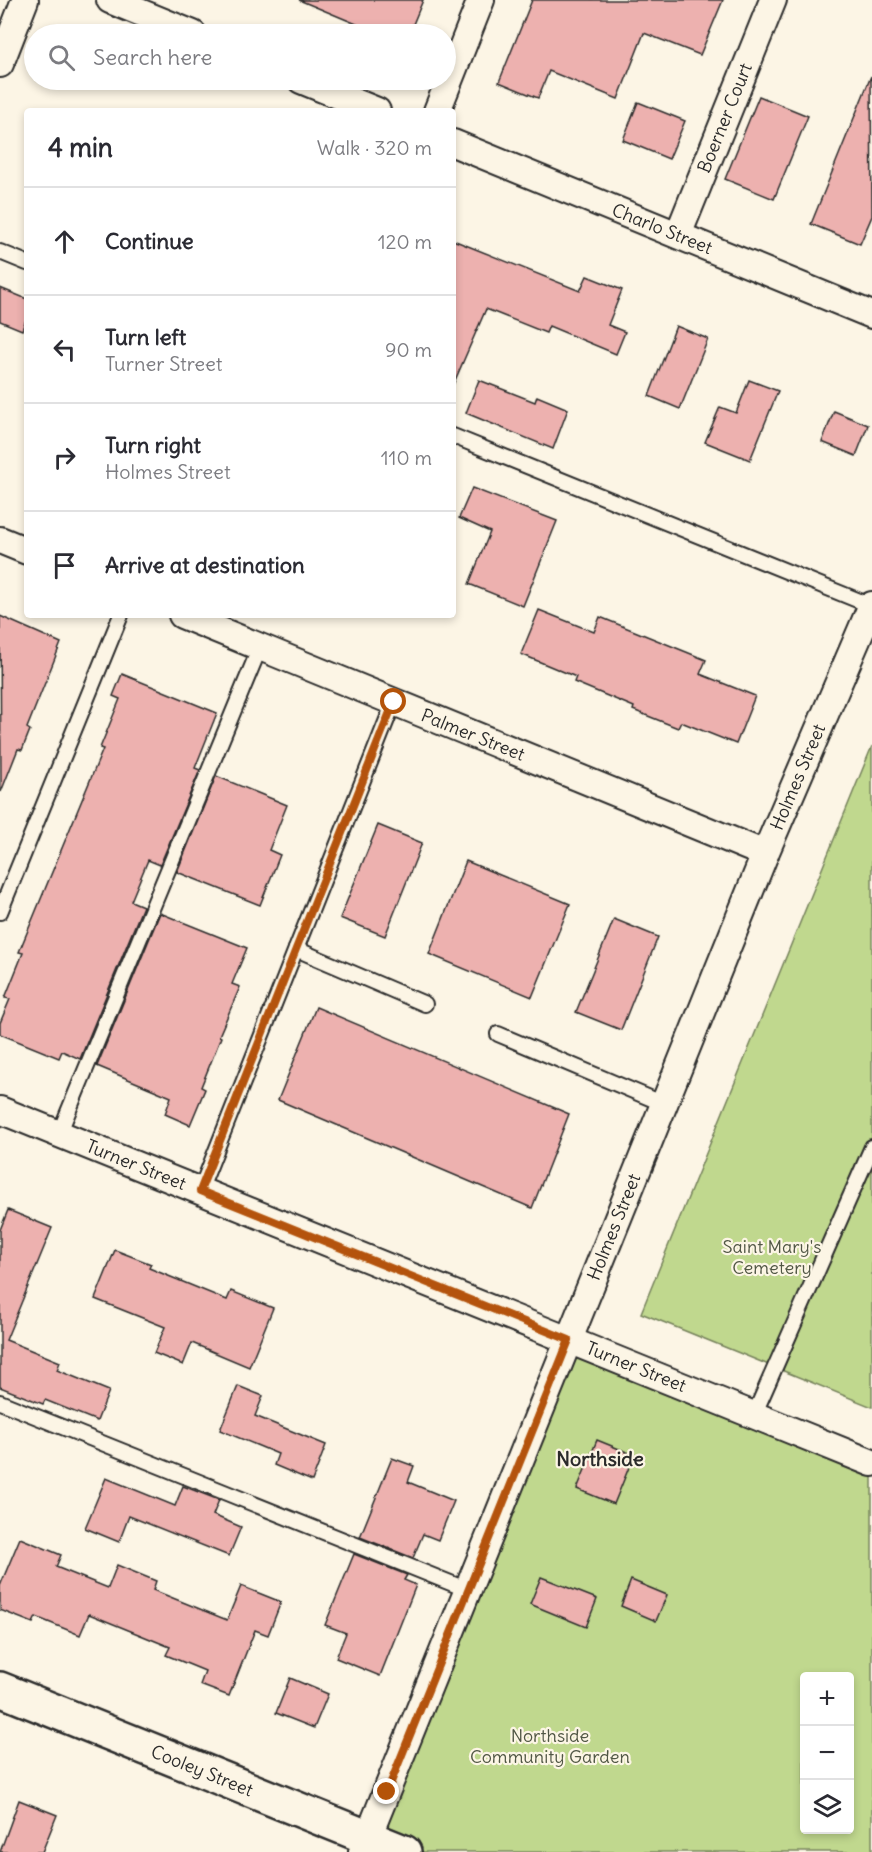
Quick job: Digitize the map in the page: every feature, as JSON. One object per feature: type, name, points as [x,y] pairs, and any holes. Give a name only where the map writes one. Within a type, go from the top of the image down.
[{"type":"street","points":[[0,64],[25,0]]},
{"type":"street","points":[[110,0],[169,24]]},
{"type":"street","points":[[456,62],[481,0]]},
{"type":"street","name":"Boerner Court","points":[[678,235],[773,0]]},
{"type":"street","points":[[326,90],[370,108]]},
{"type":"street","points":[[437,108],[445,90]]},
{"type":"street","name":"Charlo Street","points":[[456,143],[678,235],[870,308]]},
{"type":"street","points":[[0,540],[24,550]]},
{"type":"street","name":"Holmes Street","points":[[365,1845],[765,854],[872,605]]},
{"type":"street","name":"Palmer Street","points":[[189,618],[765,854]]},
{"type":"street","name":"Turner Street","points":[[0,1110],[872,1463]]},
{"type":"street","name":"Cooley Street","points":[[0,1689],[365,1845],[405,1852]]},
{"type":"lane","points":[[0,252],[24,262]]},
{"type":"lane","points":[[456,437],[872,605]]},
{"type":"lane","points":[[0,912],[120,618]]},
{"type":"lane","points":[[59,1134],[260,647]]},
{"type":"lane","points":[[200,1191],[394,702]]},
{"type":"lane","points":[[296,949],[425,1004]]},
{"type":"lane","points":[[498,1034],[664,1104]]},
{"type":"lane","points":[[754,1415],[872,1147]]},
{"type":"lane","points":[[0,1402],[468,1590]]},
{"type":"green space","name":"Saint Mary's Cemetery","points":[[872,746],[872,1407],[641,1313]]},
{"type":"green space","name":"Northside Community Garden","points":[[569,1340],[872,1463],[872,1852],[404,1852],[368,1837]]},
{"type":"building","points":[[299,0],[423,0],[413,24],[356,24]]},
{"type":"building","points":[[532,0],[723,0],[700,55],[644,33],[618,99],[549,71],[538,98],[499,82]]},
{"type":"building","points":[[871,76],[872,216],[860,244],[811,224]]},
{"type":"building","points":[[759,96],[808,116],[774,199],[725,179]]},
{"type":"building","points":[[638,102],[685,121],[669,159],[623,140]]},
{"type":"building","points":[[456,241],[580,291],[587,276],[622,290],[608,325],[625,332],[616,354],[549,326],[546,333],[486,309],[456,378]]},
{"type":"building","points":[[0,288],[24,298],[22,330],[0,321]]},
{"type":"building","points":[[676,326],[708,339],[680,409],[649,396]]},
{"type":"building","points":[[479,380],[535,402],[537,396],[568,409],[553,449],[466,413]]},
{"type":"building","points":[[749,380],[778,391],[750,460],[705,442],[720,407],[736,413]]},
{"type":"building","points":[[834,411],[868,425],[856,456],[822,442]]},
{"type":"building","points":[[472,488],[557,521],[523,606],[469,584],[490,532],[459,518]]},
{"type":"building","points":[[539,610],[594,632],[600,617],[706,660],[700,674],[755,696],[736,744],[681,722],[678,728],[633,710],[634,707],[574,682],[576,677],[521,654]]},
{"type":"building","points":[[0,616],[61,643],[27,728],[30,730],[22,750],[18,749],[1,792]]},
{"type":"building","points":[[122,674],[217,713],[195,768],[200,770],[160,865],[148,860],[131,901],[143,906],[80,1059],[62,1051],[59,1058],[0,1034],[0,1023],[10,999],[5,998],[23,953],[19,952],[103,749],[100,748],[120,699],[113,696]]},
{"type":"building","points":[[216,776],[287,805],[269,850],[280,855],[260,905],[177,872]]},
{"type":"building","points":[[378,825],[422,843],[385,936],[340,918]]},
{"type":"building","points":[[466,861],[570,904],[532,997],[429,954]]},
{"type":"building","points":[[160,913],[247,948],[232,984],[240,987],[219,1036],[221,1037],[201,1087],[205,1089],[190,1125],[165,1114],[171,1097],[97,1066]]},
{"type":"building","points":[[614,919],[658,937],[621,1030],[576,1012]]},
{"type":"building","points":[[316,1007],[569,1114],[532,1208],[278,1100]]},
{"type":"building","points":[[8,1210],[52,1228],[6,1340],[60,1362],[57,1370],[109,1391],[97,1421],[45,1400],[43,1404],[0,1387],[0,1230]]},
{"type":"building","points":[[115,1250],[151,1264],[149,1268],[227,1300],[231,1291],[273,1308],[249,1367],[192,1343],[183,1365],[154,1353],[165,1327],[95,1299]]},
{"type":"building","points":[[238,1386],[263,1396],[255,1416],[326,1445],[312,1481],[274,1465],[278,1454],[220,1430]]},
{"type":"building","points":[[597,1440],[634,1455],[614,1504],[577,1489]]},
{"type":"building","points":[[392,1458],[414,1466],[408,1482],[454,1501],[438,1540],[423,1534],[413,1558],[360,1537]]},
{"type":"building","points":[[106,1478],[175,1506],[183,1486],[219,1500],[213,1515],[241,1527],[229,1556],[129,1516],[119,1542],[85,1528]]},
{"type":"building","points":[[20,1538],[61,1555],[56,1567],[108,1588],[117,1565],[156,1581],[153,1590],[227,1620],[241,1586],[281,1602],[268,1635],[255,1630],[229,1696],[200,1685],[205,1671],[166,1655],[170,1647],[89,1614],[80,1635],[36,1617],[33,1623],[0,1610],[0,1586]]},
{"type":"building","points":[[354,1554],[407,1575],[404,1580],[416,1585],[380,1676],[336,1658],[346,1633],[325,1625]]},
{"type":"building","points":[[541,1577],[597,1599],[586,1627],[530,1604]]},
{"type":"building","points":[[631,1580],[667,1595],[656,1621],[621,1606]]},
{"type":"building","points":[[290,1678],[328,1694],[314,1728],[276,1713]]},
{"type":"building","points":[[19,1800],[57,1815],[42,1852],[0,1852]]},
{"type":"district","name":"Northside","points":[[600,1459]]},
{"type":"route","points":[[387,1792],[569,1340],[200,1191],[394,702]]}]
